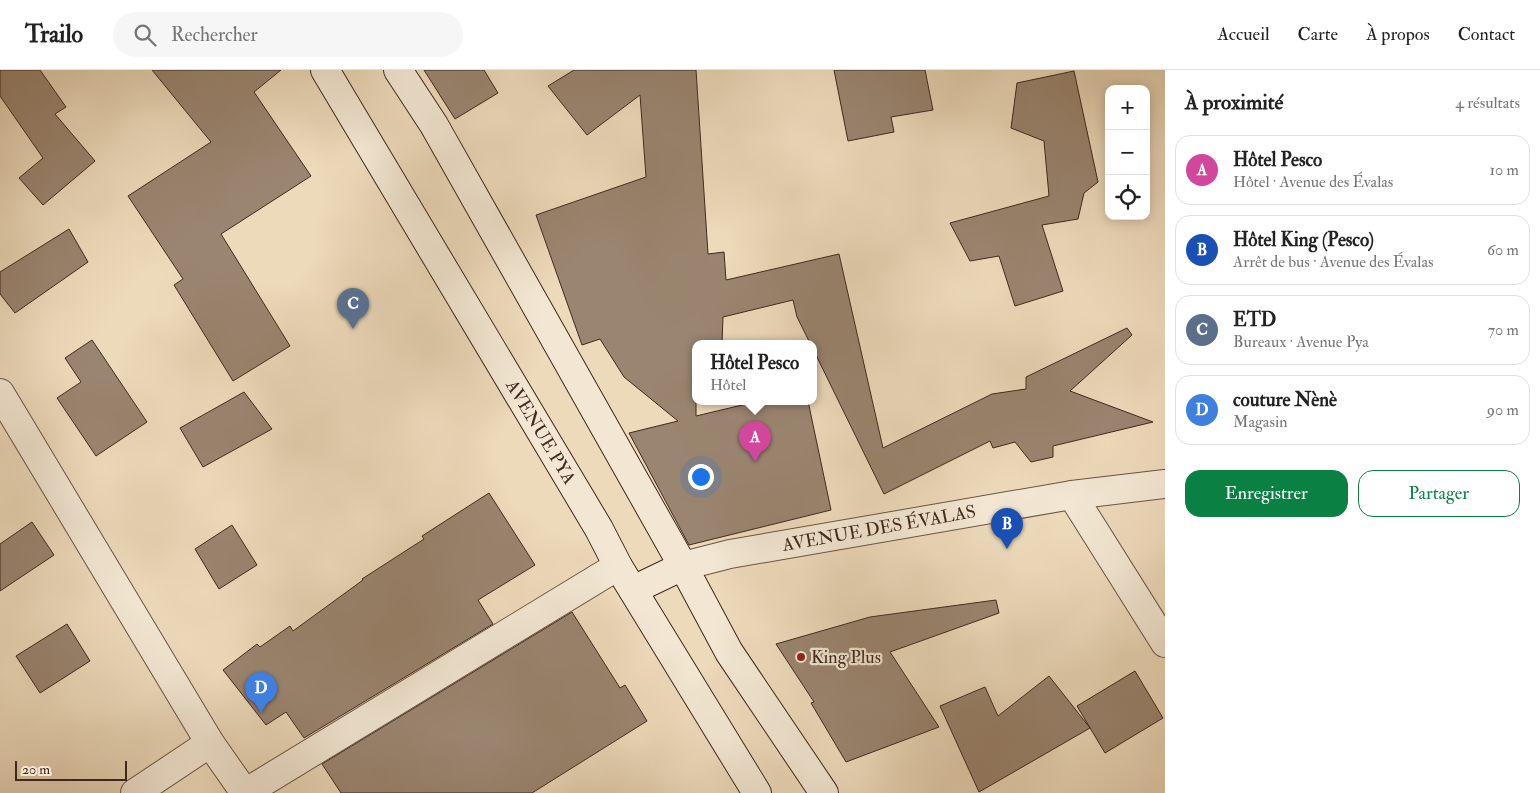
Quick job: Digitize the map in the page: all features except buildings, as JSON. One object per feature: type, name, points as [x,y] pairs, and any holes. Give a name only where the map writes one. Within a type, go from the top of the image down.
[{"type":"main road","name":"AVENUE PYA","points":[[325,70],[594,521],[618,566],[757,793]]},
{"type":"main road","points":[[398,70],[434,125],[683,566],[729,652],[824,793]]},
{"type":"main road","points":[[0,393],[210,743],[245,793],[618,566]]},
{"type":"main road","name":"AVENUE DES ÉVALAS","points":[[633,590],[683,566],[730,554],[1072,495],[1165,484]]},
{"type":"main road","points":[[1072,495],[1165,643]]},
{"type":"main road","points":[[135,793],[210,743]]},
{"type":"place","name":"ETD","points":[[353,329]]},
{"type":"place","name":"Hôtel Pesco","points":[[755,462]]},
{"type":"place","name":"Hôtel King (Pesco)","points":[[1007,549]]},
{"type":"place","name":"King Plus","points":[[801,657]]},
{"type":"place","name":"couture Nènè","points":[[261,713]]}]
